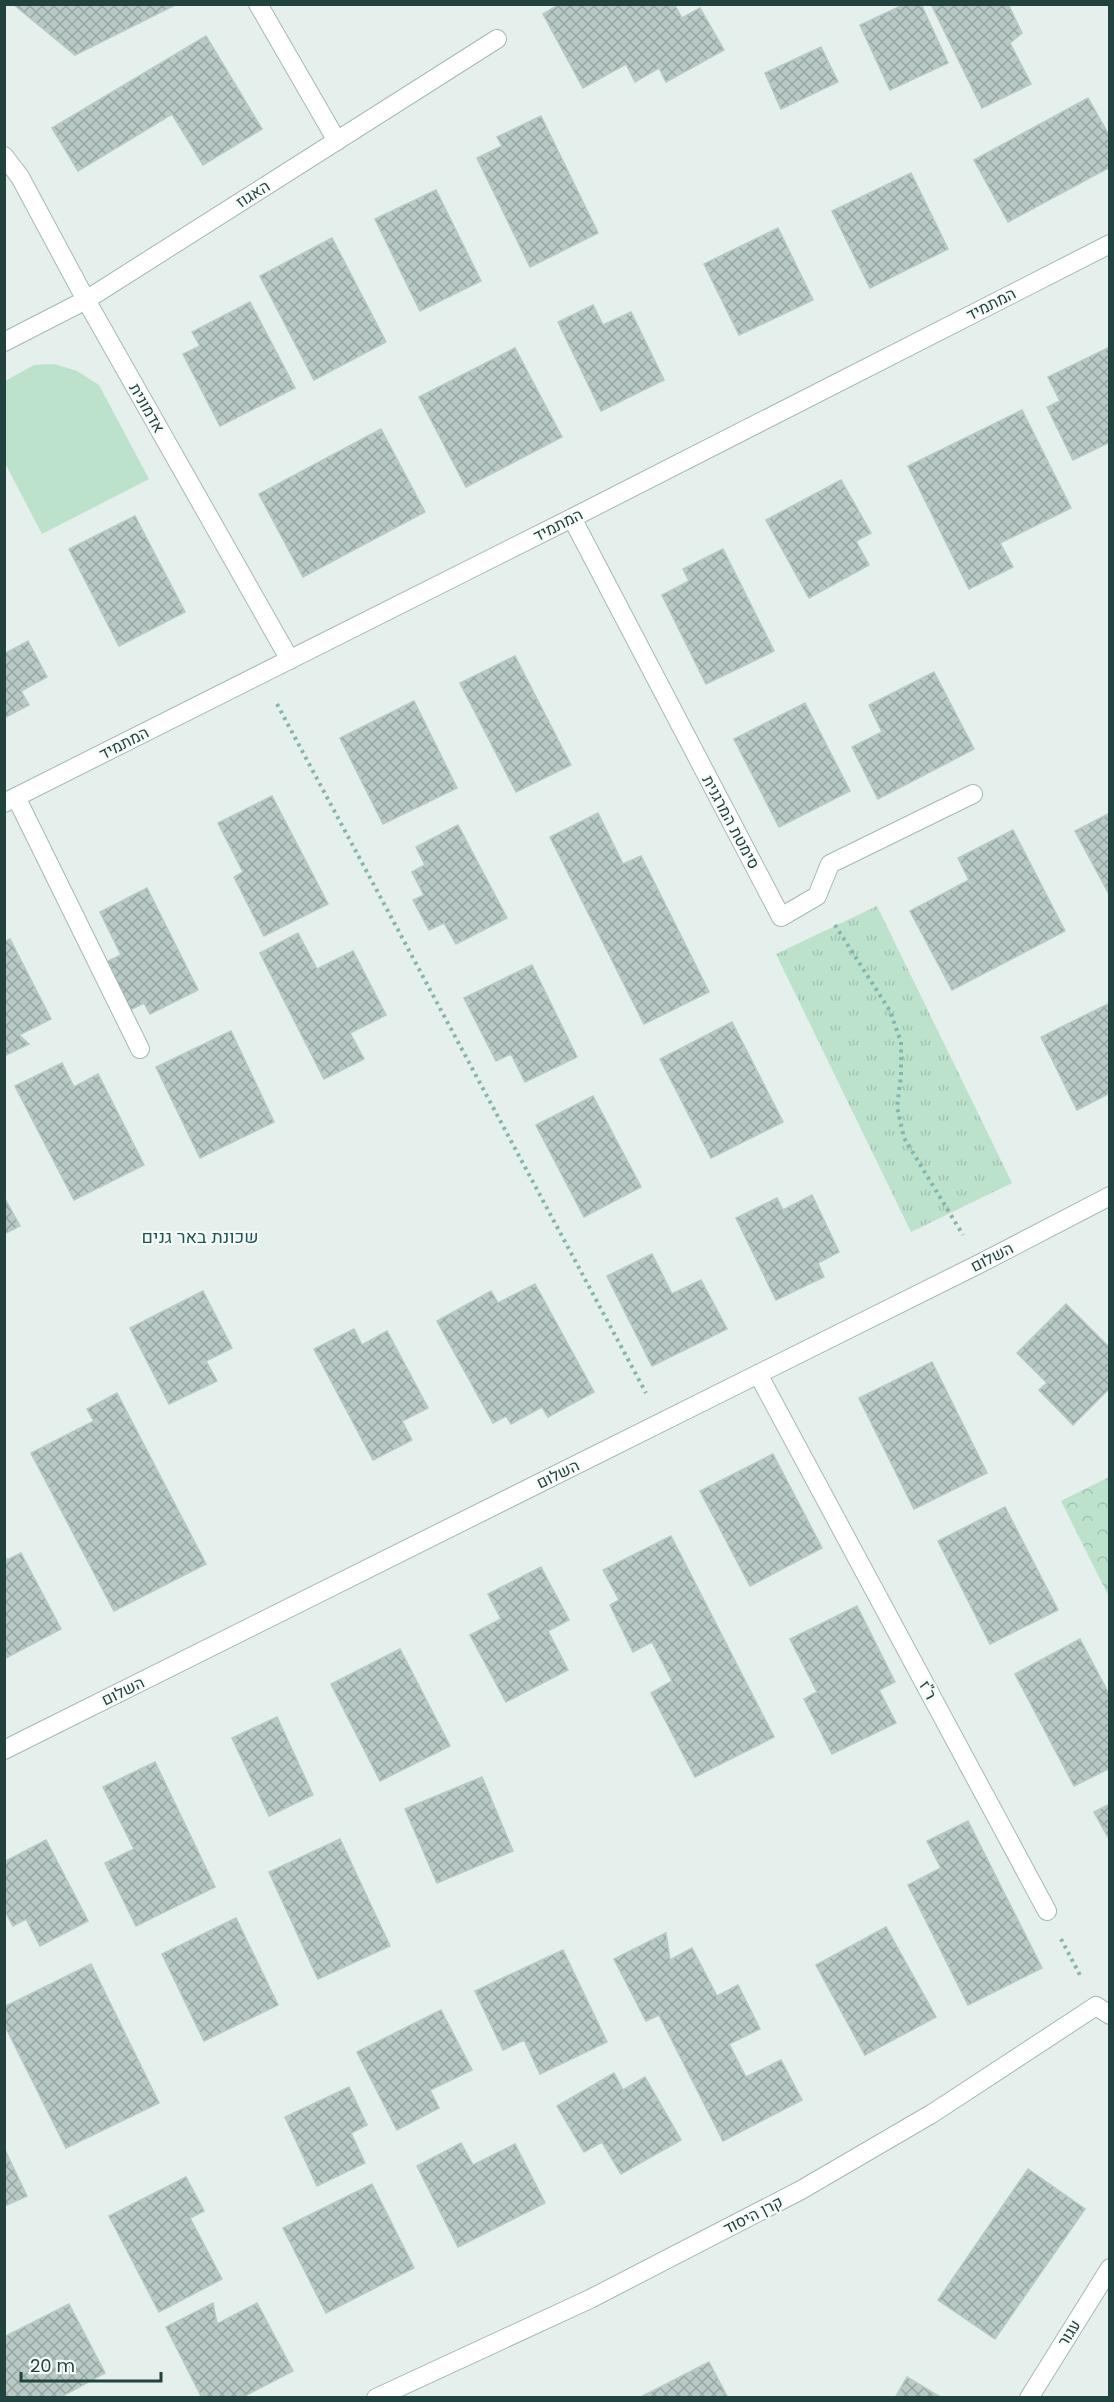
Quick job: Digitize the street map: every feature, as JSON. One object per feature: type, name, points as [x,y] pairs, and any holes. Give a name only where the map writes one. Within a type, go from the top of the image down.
[{"type":"street","points":[[258,4],[337,141]]},
{"type":"street","name":"האגוז","points":[[4,342],[86,300],[497,39]]},
{"type":"street","name":"אדמונית","points":[[4,156],[20,177],[86,300],[290,660]]},
{"type":"street","name":"המתמיד","points":[[10,800],[572,518],[1110,244]]},
{"type":"street","name":"סימטת המרגנית","points":[[572,518],[781,917],[817,896]]},
{"type":"street","points":[[817,896],[830,864],[973,794]]},
{"type":"street","points":[[10,800],[140,1048]]},
{"type":"street","name":"השלום","points":[[4,1750],[981,1263],[1110,1196]]},
{"type":"street","name":"ר\"ז","points":[[758,1374],[1047,1911]]},
{"type":"street","name":"קרן היסוד","points":[[376,2397],[590,2299],[801,2190],[933,2114],[1103,2011]]},
{"type":"street","name":"עגור","points":[[1029,2397],[1110,2268]]},
{"type":"path","points":[[261,674],[662,1422]]},
{"type":"path","points":[[817,896],[890,1011],[901,1042],[901,1076],[897,1107],[904,1138],[981,1263]]},
{"type":"path","points":[[1047,1911],[1103,2011]]},
{"type":"green space","points":[[54,364],[77,371],[99,385],[149,479],[42,534],[5,463],[5,381],[34,365]]},
{"type":"green space","points":[[877,906],[1012,1183],[911,1232],[776,954]]},
{"type":"green space","points":[[1109,1477],[1109,1597],[1061,1501]]},
{"type":"building","points":[[13,4],[177,4],[75,55]]},
{"type":"building","points":[[560,4],[674,4],[682,18],[700,8],[724,50],[666,82],[659,68],[635,82],[626,64],[583,88],[543,14]]},
{"type":"building","points":[[905,4],[921,4],[948,63],[890,90],[860,25]]},
{"type":"building","points":[[931,4],[1008,4],[1022,33],[1010,43],[1031,84],[982,108]]},
{"type":"building","points":[[206,36],[262,129],[203,165],[172,114],[78,171],[52,128]]},
{"type":"building","points":[[821,47],[838,82],[781,109],[765,73]]},
{"type":"building","points":[[1088,98],[1110,137],[1110,167],[1008,222],[974,160]]},
{"type":"building","points":[[541,116],[598,233],[530,267],[477,158],[502,146],[497,137]]},
{"type":"building","points":[[911,173],[948,249],[870,288],[832,211]]},
{"type":"building","points":[[436,190],[481,281],[420,311],[375,219]]},
{"type":"building","points":[[778,228],[813,300],[739,335],[704,264]]},
{"type":"building","points":[[332,238],[386,342],[314,380],[260,276]]},
{"type":"building","points":[[250,302],[295,388],[220,426],[183,354],[200,346],[192,332]]},
{"type":"building","points":[[593,305],[603,325],[631,312],[664,380],[601,411],[558,322]]},
{"type":"building","points":[[1110,347],[1110,442],[1073,460],[1047,407],[1060,401],[1048,377]]},
{"type":"building","points":[[515,348],[562,437],[466,487],[419,397]]},
{"type":"building","points":[[1022,410],[1071,508],[1000,543],[1013,567],[969,589],[908,466]]},
{"type":"building","points":[[381,429],[425,512],[303,577],[259,494]]},
{"type":"building","points":[[841,480],[871,533],[856,541],[869,565],[809,598],[766,520]]},
{"type":"building","points":[[135,516],[185,612],[119,646],[69,549]]},
{"type":"building","points":[[723,549],[774,651],[706,684],[662,595],[689,581],[683,569]]},
{"type":"building","points":[[28,641],[47,677],[21,691],[29,705],[4,718],[4,654]]},
{"type":"building","points":[[515,656],[571,765],[516,792],[460,683]]},
{"type":"building","points":[[934,672],[974,749],[878,799],[852,747],[882,732],[869,705]]},
{"type":"building","points":[[414,701],[457,788],[383,824],[340,738]]},
{"type":"building","points":[[805,703],[850,791],[779,827],[734,739]]},
{"type":"building","points":[[272,796],[328,904],[264,936],[234,877],[243,872],[218,823]]},
{"type":"building","points":[[598,813],[623,864],[641,856],[709,992],[644,1024],[550,837]]},
{"type":"building","points":[[1110,813],[1110,896],[1075,831]]},
{"type":"building","points":[[458,825],[507,918],[456,944],[444,923],[429,930],[413,900],[424,895],[412,872],[425,865],[416,847]]},
{"type":"building","points":[[1013,830],[1065,931],[952,990],[910,911],[969,880],[958,858]]},
{"type":"building","points":[[147,888],[198,990],[150,1014],[144,1003],[128,1011],[104,963],[121,955],[100,912]]},
{"type":"building","points":[[298,933],[317,969],[353,951],[386,1015],[350,1033],[364,1059],[324,1079],[260,953]]},
{"type":"building","points":[[10,939],[51,1019],[19,1035],[29,1044],[4,1056],[4,942]]},
{"type":"building","points":[[532,965],[577,1057],[525,1082],[511,1054],[496,1061],[464,998]]},
{"type":"building","points":[[1110,1003],[1110,1093],[1077,1110],[1041,1037]]},
{"type":"building","points":[[732,1022],[783,1122],[711,1158],[660,1059]]},
{"type":"building","points":[[231,1031],[274,1122],[200,1158],[156,1067]]},
{"type":"building","points":[[62,1063],[74,1087],[98,1074],[144,1165],[74,1200],[15,1086]]},
{"type":"building","points":[[593,1096],[641,1187],[584,1217],[536,1125]]},
{"type":"building","points":[[812,1195],[839,1252],[818,1263],[824,1277],[776,1300],[736,1218],[777,1198],[783,1210]]},
{"type":"building","points":[[4,1197],[20,1226],[4,1234]]},
{"type":"building","points":[[652,1254],[672,1294],[701,1280],[727,1329],[652,1366],[607,1276]]},
{"type":"building","points":[[535,1284],[594,1392],[548,1417],[542,1407],[511,1424],[506,1416],[493,1423],[437,1321],[491,1291],[498,1303]]},
{"type":"building","points":[[203,1291],[232,1348],[206,1361],[217,1381],[169,1404],[130,1328]]},
{"type":"building","points":[[1066,1304],[1110,1348],[1110,1388],[1073,1425],[1039,1390],[1047,1383],[1017,1353]]},
{"type":"building","points":[[354,1329],[362,1345],[387,1331],[428,1408],[402,1421],[412,1440],[373,1460],[314,1349]]},
{"type":"building","points":[[932,1362],[987,1473],[914,1509],[859,1398]]},
{"type":"building","points":[[117,1393],[206,1564],[114,1611],[31,1453],[94,1421],[87,1409]]},
{"type":"building","points":[[773,1454],[822,1548],[750,1586],[700,1491]]},
{"type":"building","points":[[1005,1507],[1058,1610],[990,1644],[938,1541]]},
{"type":"building","points":[[671,1536],[774,1737],[695,1777],[651,1693],[672,1681],[652,1642],[633,1652],[610,1605],[619,1600],[603,1570]]},
{"type":"building","points":[[21,1553],[61,1629],[4,1659],[4,1555],[7,1560]]},
{"type":"building","points":[[541,1567],[569,1620],[548,1631],[568,1670],[506,1702],[470,1635],[501,1619],[488,1594]]},
{"type":"building","points":[[857,1606],[895,1682],[879,1690],[896,1723],[832,1754],[804,1699],[817,1692],[790,1639]]},
{"type":"building","points":[[1080,1639],[1110,1696],[1110,1768],[1074,1786],[1015,1674]]},
{"type":"building","points":[[400,1649],[450,1746],[380,1781],[331,1684]]},
{"type":"building","points":[[277,1717],[313,1795],[269,1816],[232,1738]]},
{"type":"building","points":[[155,1762],[215,1887],[136,1926],[105,1863],[134,1849],[103,1787]]},
{"type":"building","points":[[482,1777],[513,1851],[437,1883],[405,1809]]},
{"type":"building","points":[[1110,1804],[1110,1841],[1094,1812]]},
{"type":"building","points":[[968,1821],[1042,1968],[968,2005],[908,1885],[941,1868],[927,1841]]},
{"type":"building","points":[[340,1839],[390,1946],[318,1979],[269,1872]]},
{"type":"building","points":[[46,1840],[88,1921],[40,1946],[26,1919],[13,1926],[4,1909],[4,1862]]},
{"type":"building","points":[[236,1918],[278,2005],[204,2041],[162,1954]]},
{"type":"building","points":[[886,1927],[936,2017],[865,2055],[816,1965]]},
{"type":"building","points":[[666,1933],[670,1960],[692,1948],[717,1996],[738,1985],[760,2029],[729,2044],[746,2077],[781,2060],[802,2100],[723,2141],[659,2015],[646,2021],[614,1959]]},
{"type":"building","points":[[563,1950],[607,2042],[540,2074],[524,2040],[503,2050],[475,1991]]},
{"type":"building","points":[[91,1964],[159,2103],[66,2148],[4,2024],[4,2007]]},
{"type":"building","points":[[441,2010],[472,2070],[430,2090],[439,2108],[397,2130],[357,2052]]},
{"type":"building","points":[[614,2073],[623,2090],[645,2077],[681,2140],[621,2174],[602,2142],[584,2152],[557,2106]]},
{"type":"building","points":[[349,2087],[367,2125],[351,2133],[365,2163],[317,2186],[285,2117]]},
{"type":"building","points":[[461,2143],[473,2165],[515,2144],[545,2203],[458,2247],[417,2166]]},
{"type":"building","points":[[4,2148],[27,2196],[4,2206]]},
{"type":"building","points":[[1028,2169],[1085,2209],[995,2339],[938,2300]]},
{"type":"building","points":[[186,2177],[204,2211],[190,2218],[222,2279],[159,2312],[109,2216]]},
{"type":"building","points":[[372,2184],[414,2268],[326,2313],[283,2228]]},
{"type":"building","points":[[213,2303],[217,2324],[257,2303],[293,2371],[241,2398],[202,2398],[166,2327]]},
{"type":"building","points":[[69,2304],[105,2373],[59,2398],[4,2398],[4,2337]]},
{"type":"building","points":[[709,2362],[728,2398],[639,2398]]},
{"type":"building","points":[[907,2377],[942,2398],[895,2398]]},
{"type":"district","name":"שכונת באר גנים","points":[[200,1236]]}]
